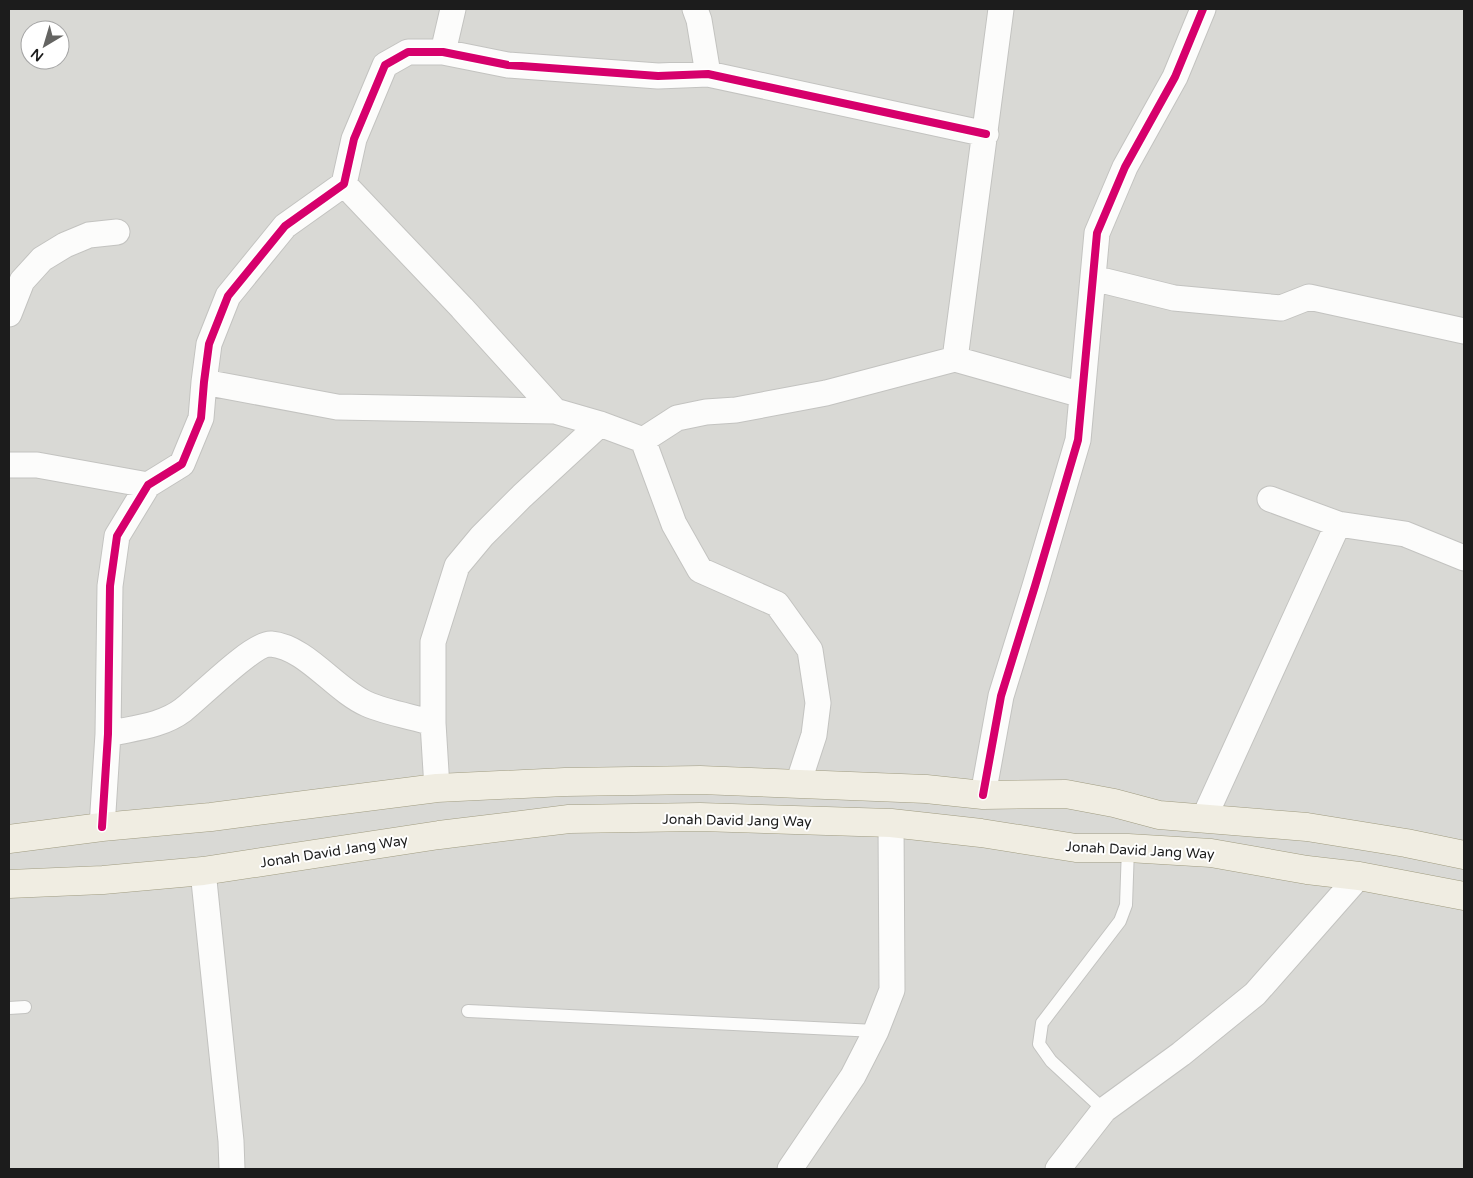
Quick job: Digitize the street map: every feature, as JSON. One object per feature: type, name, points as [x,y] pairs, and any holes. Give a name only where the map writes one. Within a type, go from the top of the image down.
[{"type":"main road","points":[[9,839],[102,827],[211,817],[437,788],[565,782],[700,780],[926,789],[983,795],[1066,794],[1114,803],[1158,815],[1308,827],[1406,843],[1464,855]]},
{"type":"main road","name":"Jonah David Jang Way","points":[[9,884],[103,880],[203,871],[439,835],[569,819],[700,818],[891,823],[982,833],[1076,848],[1128,848],[1211,853],[1308,870],[1359,876],[1464,896]]},
{"type":"street","points":[[443,52],[453,9]]},
{"type":"street","points":[[695,9],[700,20],[708,74]]},
{"type":"street","points":[[955,359],[1001,9]]},
{"type":"street","points":[[983,795],[1001,696],[1078,440],[1098,233],[1125,167],[1175,77],[1203,9]]},
{"type":"street","points":[[102,827],[108,734],[110,586],[117,536],[148,485],[182,464],[201,418],[210,344],[228,296],[286,226],[344,184],[354,139],[385,65],[408,52],[443,52],[508,65],[658,76],[708,74],[986,134]]},
{"type":"street","points":[[344,184],[462,308],[555,411]]},
{"type":"street","points":[[9,314],[22,281],[42,259],[65,245],[89,236],[117,232]]},
{"type":"street","points":[[1093,278],[1174,298],[1281,308],[1309,297],[1464,331]]},
{"type":"street","points":[[643,440],[677,418],[706,412],[736,410],[826,393],[955,359],[1082,396]]},
{"type":"street","points":[[204,382],[337,407],[555,411],[600,424],[643,440],[674,524],[700,570],[777,604],[810,650],[818,703],[814,735],[798,784]]},
{"type":"street","points":[[437,788],[433,723],[433,642],[457,566],[482,536],[522,496],[600,424]]},
{"type":"street","points":[[10,462],[148,485]]},
{"type":"street","points":[[1270,499],[1338,524],[1405,534],[1464,558]]},
{"type":"street","points":[[1204,818],[1338,524]]},
{"type":"street","points":[[108,734],[162,722],[182,711],[250,652],[269,644],[292,650],[346,691],[367,704],[433,723]]},
{"type":"street","points":[[790,1169],[852,1076],[876,1030],[892,990],[891,823]]},
{"type":"street","points":[[203,871],[231,1141],[232,1169]]},
{"type":"street","points":[[1058,1169],[1104,1110],[1181,1054],[1255,994],[1359,876]]},
{"type":"lane","points":[[1104,1110],[1051,1061],[1039,1044],[1042,1023],[1120,920],[1126,905],[1128,848]]},
{"type":"lane","points":[[9,1008],[25,1007]]},
{"type":"lane","points":[[468,1011],[876,1030]]},
{"type":"shaded area","points":[[9,9],[1464,9],[1464,1169],[9,1169]]},
{"type":"cycle path","points":[[983,795],[1001,696],[1078,440],[1097,233],[1125,167],[1175,77],[1203,9]]},
{"type":"cycle path","points":[[102,827],[108,734],[110,586],[117,536],[148,485],[182,464],[201,418],[209,344],[228,296],[285,226],[344,184],[354,139],[385,65],[408,52],[443,52],[508,65],[658,76],[708,74],[986,134]]}]
